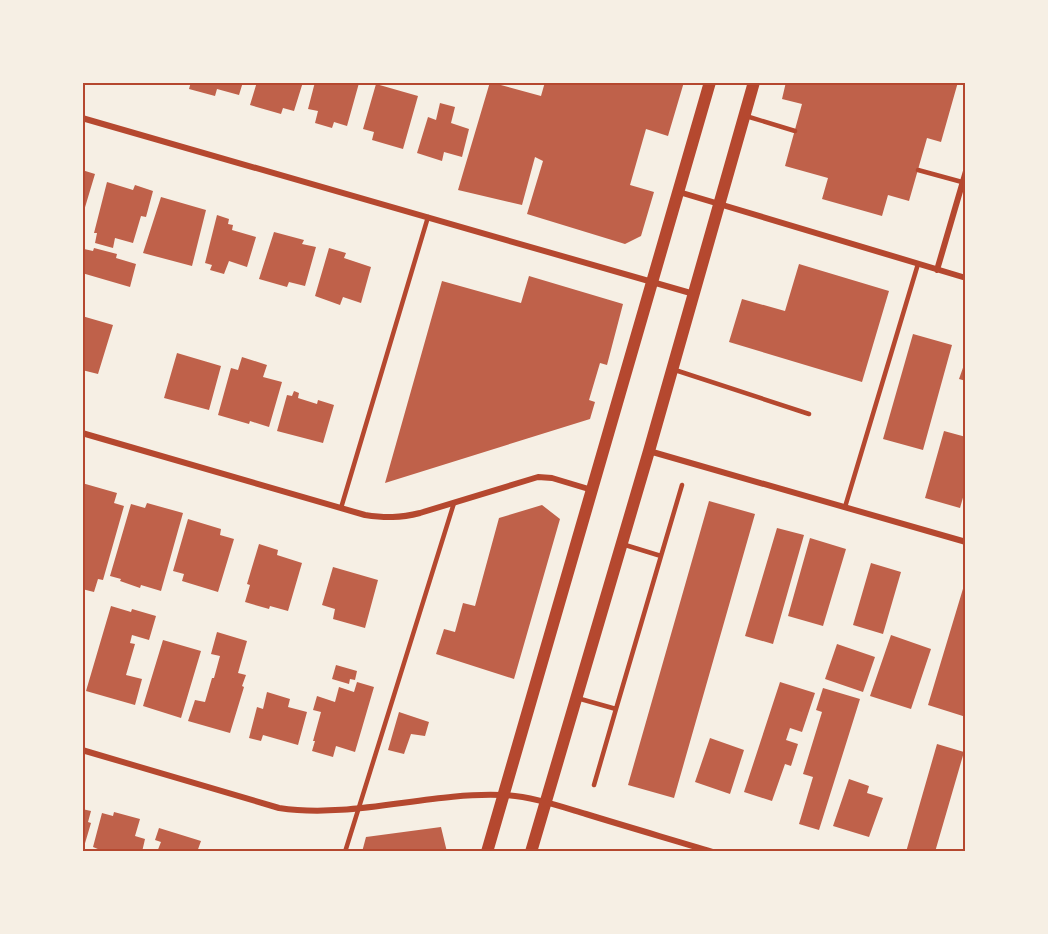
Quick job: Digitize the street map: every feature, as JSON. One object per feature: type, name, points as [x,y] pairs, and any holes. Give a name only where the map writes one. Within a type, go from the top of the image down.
[{"type":"main road","points":[[487,852],[710,82]]},
{"type":"main road","points":[[531,852],[754,82]]},
{"type":"street","points":[[82,118],[694,294]]},
{"type":"street","points":[[937,270],[966,171]]},
{"type":"street","points":[[678,191],[966,278]]},
{"type":"street","points":[[82,434],[341,508],[385,518],[402,518],[538,477],[552,478],[592,490]]},
{"type":"street","points":[[649,451],[966,542]]},
{"type":"street","points":[[82,750],[279,808],[303,812],[469,795],[504,795],[546,802],[713,852]]},
{"type":"lane","points":[[744,116],[795,131]]},
{"type":"lane","points":[[918,170],[962,182]]},
{"type":"lane","points":[[341,508],[428,217]]},
{"type":"lane","points":[[846,507],[918,264]]},
{"type":"lane","points":[[672,369],[810,414]]},
{"type":"lane","points":[[594,785],[682,485]]},
{"type":"lane","points":[[345,852],[454,502]]},
{"type":"lane","points":[[622,544],[662,556]]},
{"type":"lane","points":[[576,698],[616,709]]},
{"type":"building","points":[[191,82],[243,82],[239,95],[217,89],[215,96],[189,89]]},
{"type":"building","points":[[257,82],[303,82],[294,111],[283,108],[281,114],[250,105]]},
{"type":"building","points":[[315,82],[359,83],[347,126],[334,122],[332,128],[315,123],[318,111],[308,109]]},
{"type":"building","points":[[490,82],[541,96],[545,82],[579,82],[588,85],[589,82],[684,82],[668,136],[646,129],[630,185],[654,192],[641,236],[625,244],[527,214],[543,161],[535,157],[522,205],[458,190]]},
{"type":"building","points":[[786,82],[958,82],[941,142],[927,138],[909,201],[888,195],[882,216],[822,199],[828,178],[785,166],[802,104],[782,99]]},
{"type":"building","points":[[376,84],[418,96],[403,149],[372,140],[374,132],[363,129]]},
{"type":"building","points":[[440,103],[455,107],[451,123],[469,129],[462,157],[444,152],[442,161],[417,153],[428,117],[436,120]]},
{"type":"building","points":[[82,170],[95,174],[83,214],[82,214]]},
{"type":"building","points":[[107,182],[133,190],[135,185],[153,191],[146,217],[141,216],[133,243],[115,238],[113,248],[95,243],[97,233],[94,233]]},
{"type":"building","points":[[161,197],[206,210],[192,266],[143,253]]},
{"type":"building","points":[[217,215],[229,219],[228,224],[233,225],[232,230],[256,237],[247,267],[229,261],[224,274],[210,270],[212,265],[205,263]]},
{"type":"building","points":[[274,232],[304,240],[302,244],[316,247],[305,286],[289,282],[287,287],[259,279]]},
{"type":"building","points":[[94,248],[117,254],[116,258],[136,264],[130,287],[82,273],[84,249],[93,251]]},
{"type":"building","points":[[329,248],[346,253],[344,258],[371,267],[361,303],[343,297],[340,305],[315,296]]},
{"type":"building","points":[[799,264],[889,291],[862,382],[729,342],[742,299],[785,311]]},
{"type":"building","points":[[529,276],[623,304],[607,365],[600,363],[589,400],[595,402],[590,419],[385,483],[442,281],[521,303]]},
{"type":"building","points":[[82,316],[113,325],[98,374],[82,370]]},
{"type":"building","points":[[913,334],[952,345],[923,450],[883,439]]},
{"type":"building","points":[[177,353],[221,366],[209,410],[164,398]]},
{"type":"building","points":[[242,357],[267,365],[263,377],[282,382],[269,427],[218,415],[231,368],[238,370]]},
{"type":"building","points":[[966,362],[966,381],[959,379]]},
{"type":"building","points":[[294,391],[299,393],[298,398],[317,404],[318,400],[334,405],[323,443],[277,431],[287,395],[292,396]]},
{"type":"building","points":[[944,431],[966,437],[966,487],[960,508],[925,498]]},
{"type":"building","points":[[82,483],[117,493],[114,503],[124,506],[103,580],[98,579],[94,592],[82,589]]},
{"type":"building","points":[[709,501],[755,514],[674,798],[628,785]]},
{"type":"building","points":[[147,503],[183,513],[161,591],[141,585],[140,588],[110,576],[131,504],[145,508]]},
{"type":"building","points":[[542,505],[560,519],[514,679],[436,654],[444,629],[455,632],[463,603],[475,606],[499,518]]},
{"type":"building","points":[[188,519],[221,529],[220,535],[234,539],[218,592],[182,581],[184,574],[173,571]]},
{"type":"building","points":[[777,528],[804,535],[773,644],[745,636]]},
{"type":"building","points":[[810,538],[846,549],[823,626],[788,616]]},
{"type":"building","points":[[259,544],[278,550],[277,555],[302,563],[288,611],[270,606],[269,609],[245,602],[250,585],[247,584]]},
{"type":"building","points":[[871,563],[901,572],[883,634],[853,625]]},
{"type":"building","points":[[333,567],[378,580],[365,628],[333,619],[335,609],[322,605]]},
{"type":"building","points":[[966,582],[966,717],[928,705]]},
{"type":"building","points":[[111,606],[156,616],[149,640],[132,635],[130,643],[135,644],[126,675],[142,679],[135,705],[86,691]]},
{"type":"building","points":[[217,632],[247,641],[238,673],[246,675],[242,686],[244,687],[230,733],[188,721],[195,700],[205,702],[212,678],[214,678],[220,656],[211,654]]},
{"type":"building","points":[[891,635],[931,649],[911,709],[870,696]]},
{"type":"building","points":[[163,640],[201,651],[181,718],[143,706]]},
{"type":"building","points":[[837,644],[875,657],[863,692],[825,679]]},
{"type":"building","points":[[336,665],[357,671],[355,680],[350,679],[349,684],[332,679]]},
{"type":"building","points":[[357,682],[374,687],[355,752],[336,746],[333,757],[312,751],[321,712],[313,710],[317,696],[335,702],[339,687],[354,692]]},
{"type":"building","points":[[780,682],[815,693],[802,732],[790,728],[786,740],[798,744],[791,766],[785,764],[772,801],[744,792]]},
{"type":"building","points":[[823,688],[860,699],[819,830],[799,824],[813,777],[803,774],[822,712],[816,710]]},
{"type":"building","points":[[267,692],[290,699],[288,707],[307,712],[298,745],[263,735],[261,741],[249,738],[257,707],[263,709]]},
{"type":"building","points":[[399,712],[429,722],[425,736],[411,734],[404,754],[388,750]]},
{"type":"building","points":[[710,738],[744,750],[730,794],[695,782]]},
{"type":"building","points":[[937,744],[964,752],[935,852],[906,852]]},
{"type":"building","points":[[849,779],[869,786],[867,793],[883,798],[869,837],[833,826]]},
{"type":"building","points":[[82,809],[91,811],[88,822],[91,823],[83,850]]},
{"type":"building","points":[[114,812],[140,819],[135,836],[145,839],[142,852],[105,852],[93,847],[102,813],[113,816]]},
{"type":"building","points":[[441,827],[447,852],[362,852],[366,837]]},
{"type":"building","points":[[159,828],[201,841],[197,852],[157,852],[161,842],[155,840]]}]
